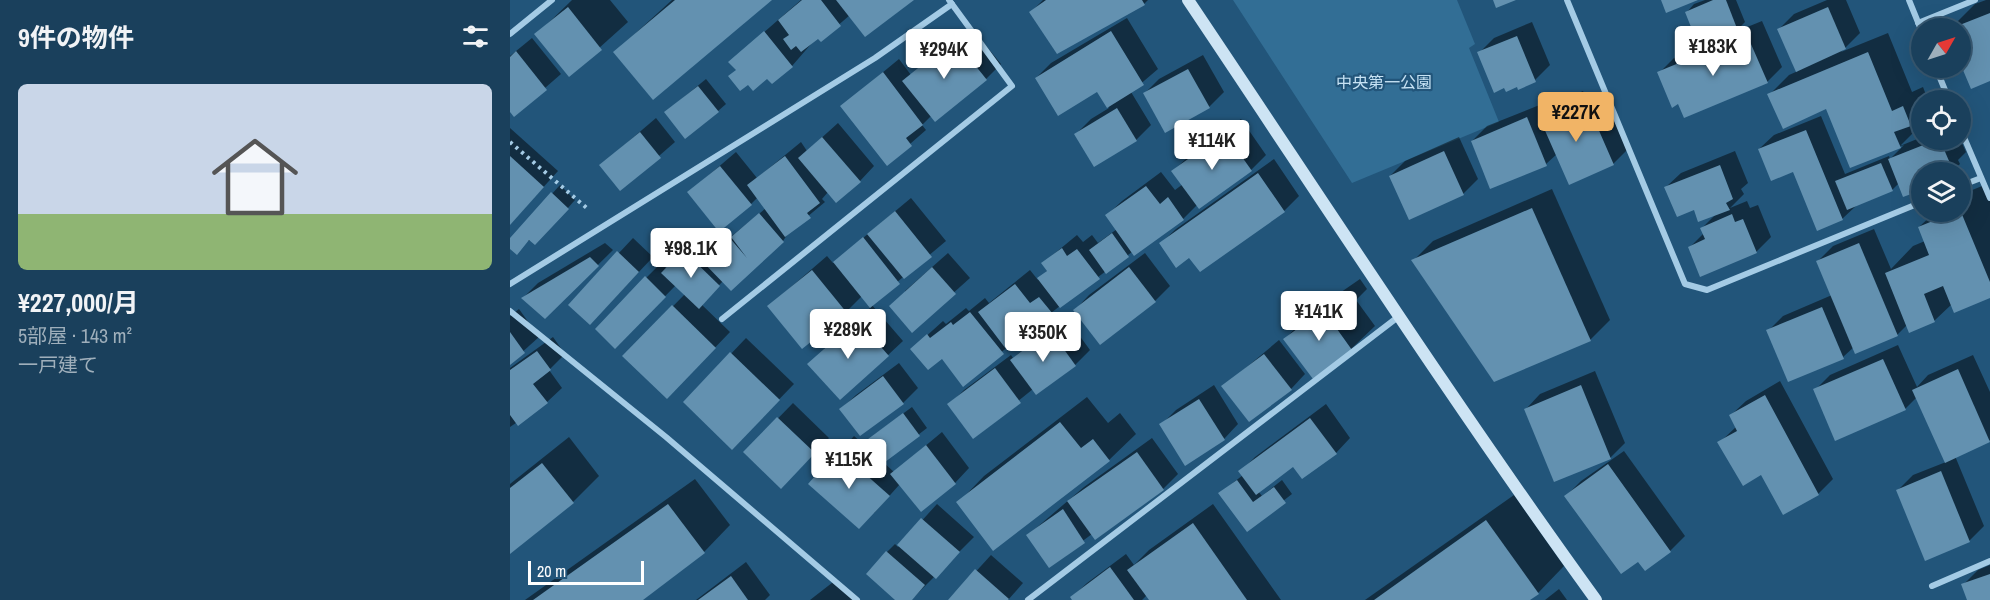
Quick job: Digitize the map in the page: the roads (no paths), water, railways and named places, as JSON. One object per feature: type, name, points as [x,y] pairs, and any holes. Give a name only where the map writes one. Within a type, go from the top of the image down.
[{"type":"street","points":[[510,34],[552,0]]},
{"type":"street","points":[[1188,0],[1398,317],[1517,491],[1596,600]]},
{"type":"street","points":[[1567,0],[1685,284],[1707,290],[1911,207]]},
{"type":"street","points":[[1909,0],[1916,18]]},
{"type":"street","points":[[1930,18],[1975,0]]},
{"type":"street","points":[[510,285],[875,58],[951,2],[1012,86],[722,319]]},
{"type":"street","points":[[1969,150],[1990,198]]},
{"type":"street","points":[[1971,182],[1981,178]]},
{"type":"street","points":[[510,311],[666,437],[857,600]]},
{"type":"street","points":[[1028,600],[1398,317]]},
{"type":"street","points":[[1932,586],[1990,561]]},
{"type":"park label","name":"中央第一公園","points":[[1384,82]]}]
